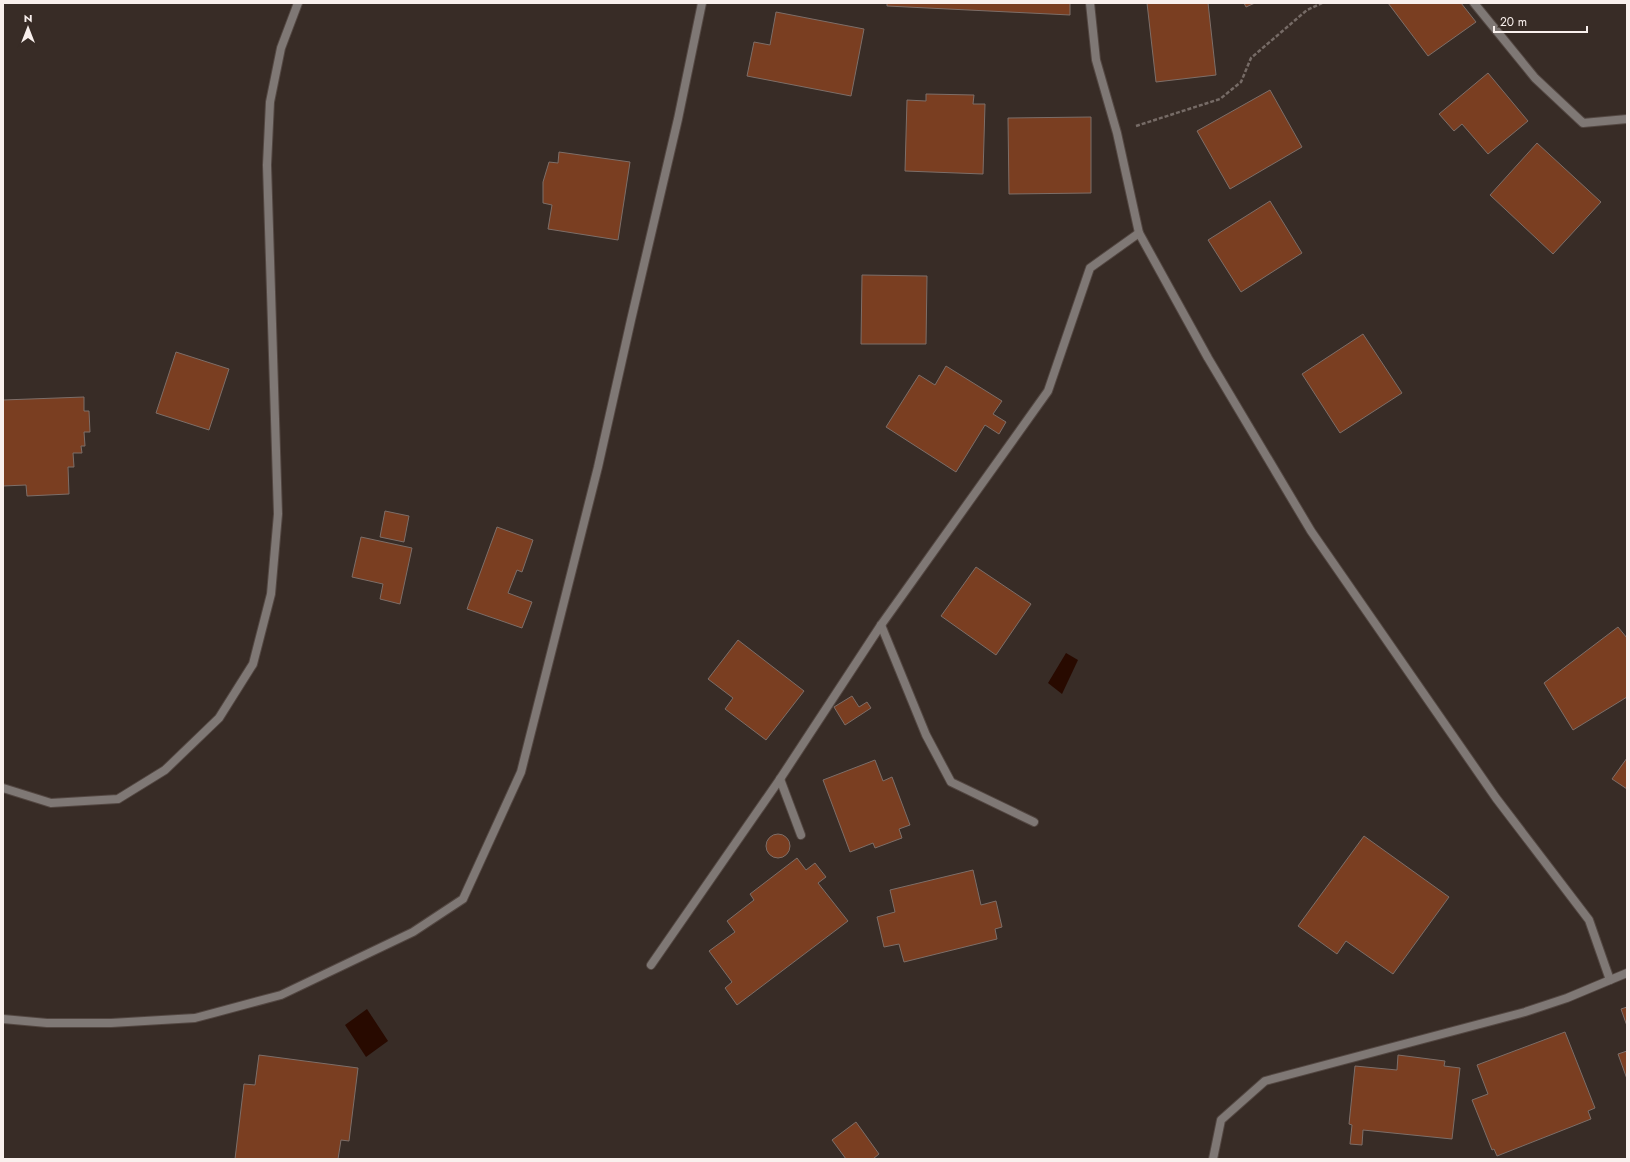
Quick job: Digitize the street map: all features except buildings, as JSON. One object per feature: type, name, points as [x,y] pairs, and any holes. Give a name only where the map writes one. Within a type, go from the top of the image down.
[{"type":"street","points":[[3,788],[51,803],[118,799],[165,770],[219,718],[253,664],[271,594],[278,514],[267,165],[270,102],[282,48],[298,3]]},
{"type":"street","points":[[3,1019],[54,1023],[111,1023],[196,1018],[281,995],[413,932],[463,899],[521,772],[598,468],[678,119],[702,3]]},
{"type":"street","points":[[1090,3],[1096,60],[1116,133],[1139,233],[1208,358],[1311,531],[1496,798],[1589,920],[1610,980]]},
{"type":"street","points":[[1474,3],[1535,78],[1583,123],[1627,119]]},
{"type":"street","points":[[652,965],[780,778],[881,625],[1048,391],[1090,268],[1139,233]]},
{"type":"street","points":[[881,625],[926,734],[951,782],[1034,822]]},
{"type":"street","points":[[780,778],[801,835]]},
{"type":"street","points":[[1213,1159],[1221,1120],[1265,1081],[1525,1012],[1567,998],[1627,973]]},
{"type":"path","points":[[1116,133],[1220,100],[1241,82],[1251,58],[1307,10],[1322,3]]},
{"type":"shaded area","points":[[1066,653],[1078,660],[1062,694],[1048,683]]},
{"type":"shaded area","points":[[367,1009],[388,1041],[366,1057],[345,1025]]}]
